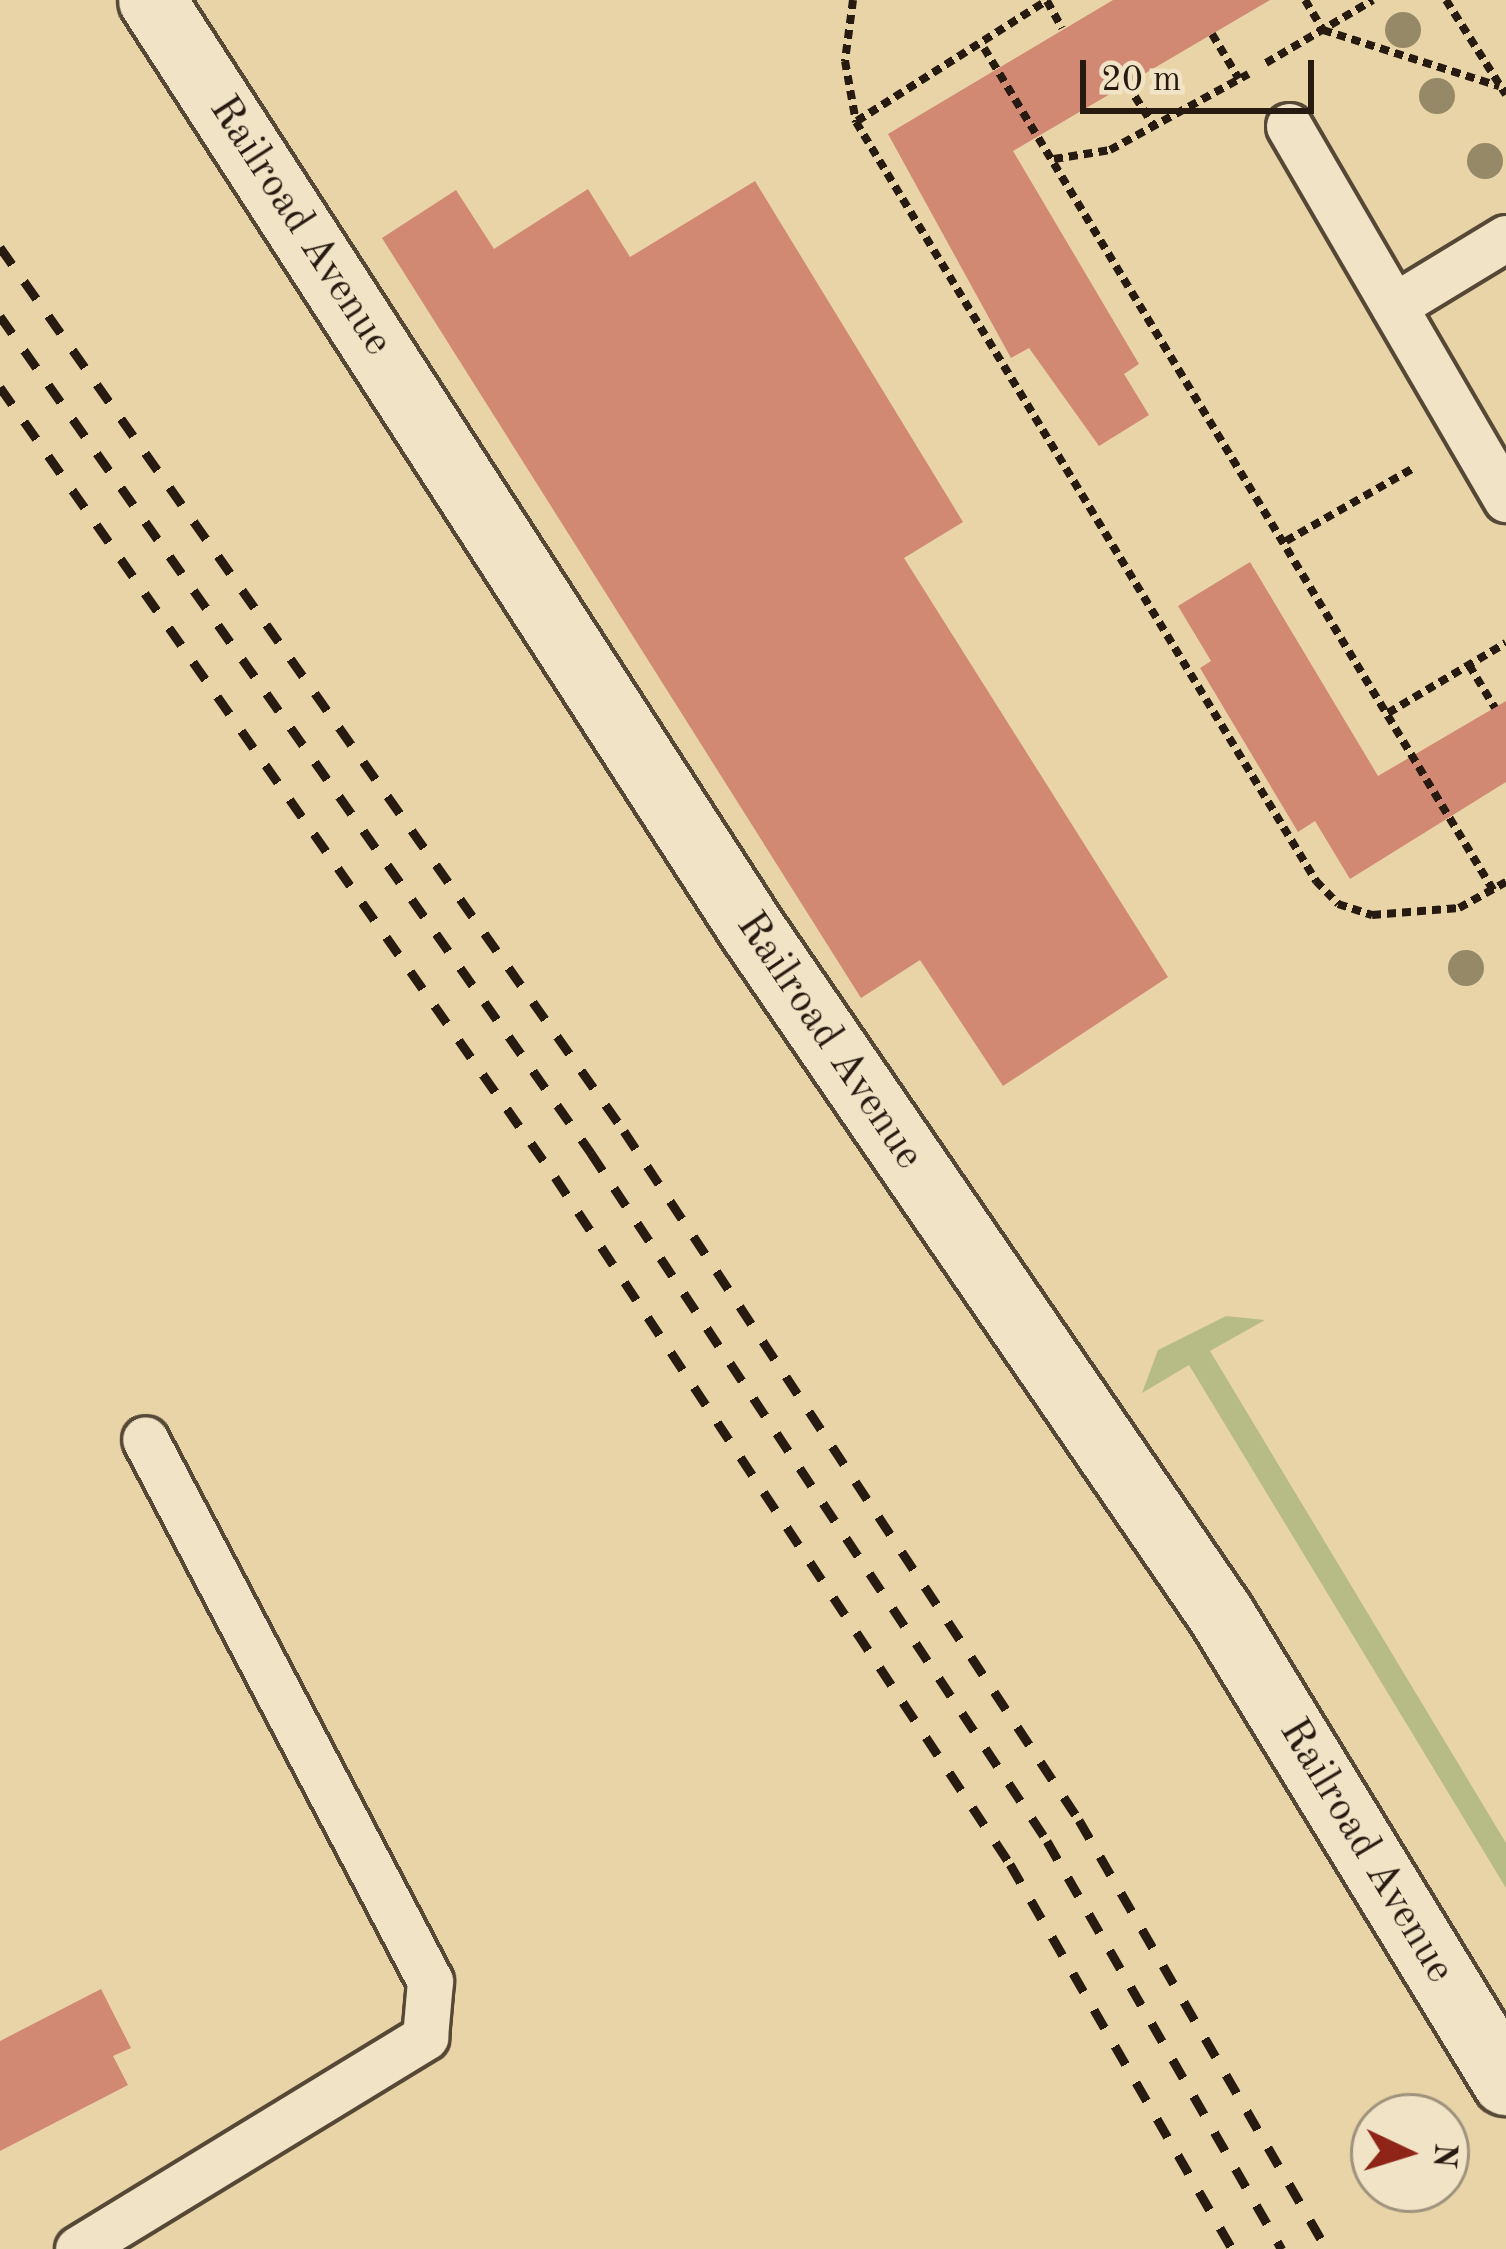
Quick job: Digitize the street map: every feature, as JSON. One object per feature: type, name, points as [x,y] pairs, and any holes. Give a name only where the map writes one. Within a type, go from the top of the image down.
[{"type":"street","name":"Railroad Avenue","points":[[152,0],[751,928],[1222,1616],[1506,2082]]},
{"type":"lane","points":[[1288,126],[1506,499]]},
{"type":"lane","points":[[1394,306],[1506,238]]},
{"type":"lane","points":[[78,2249],[425,2037],[429,2000],[430,1981],[145,1439]]},
{"type":"path","points":[[850,0],[856,122],[1316,881],[1338,904],[1372,915],[1459,908],[1495,893],[1506,882]]},
{"type":"path","points":[[856,122],[984,48],[1047,0],[1062,28]]},
{"type":"path","points":[[1305,0],[1322,30],[1503,90]]},
{"type":"path","points":[[1054,159],[1155,128],[1373,0]]},
{"type":"path","points":[[1446,0],[1503,90]]},
{"type":"path","points":[[984,48],[1495,893]]},
{"type":"path","points":[[1126,84],[1155,128]]},
{"type":"path","points":[[1286,541],[1469,436]]},
{"type":"path","points":[[1388,713],[1506,643]]},
{"type":"path","points":[[1469,664],[1495,708]]},
{"type":"green space","points":[[1226,1316],[1265,1320],[1210,1351],[1506,1843],[1506,1888],[1189,1365],[1142,1393],[1158,1350]]},
{"type":"building","points":[[1113,0],[1270,0],[1013,151],[1139,364],[1124,374],[1149,415],[1099,446],[1029,348],[1011,358],[888,134]]},
{"type":"building","points":[[755,181],[963,522],[904,558],[1168,977],[1003,1086],[920,960],[861,998],[382,238],[456,190],[494,249],[588,189],[630,257]]},
{"type":"building","points":[[1250,562],[1378,776],[1506,701],[1506,782],[1350,879],[1315,821],[1298,832],[1200,668],[1211,661],[1178,606]]},
{"type":"building","points":[[101,1989],[131,2048],[113,2056],[128,2085],[0,2151],[0,2041]]},
{"type":"railway","points":[[0,247],[624,1131],[1079,1820],[1327,2249]]},
{"type":"railway","points":[[0,316],[591,1153],[1047,1841],[1282,2249]]},
{"type":"railway","points":[[0,387],[555,1177],[1010,1864],[1232,2249]]}]
